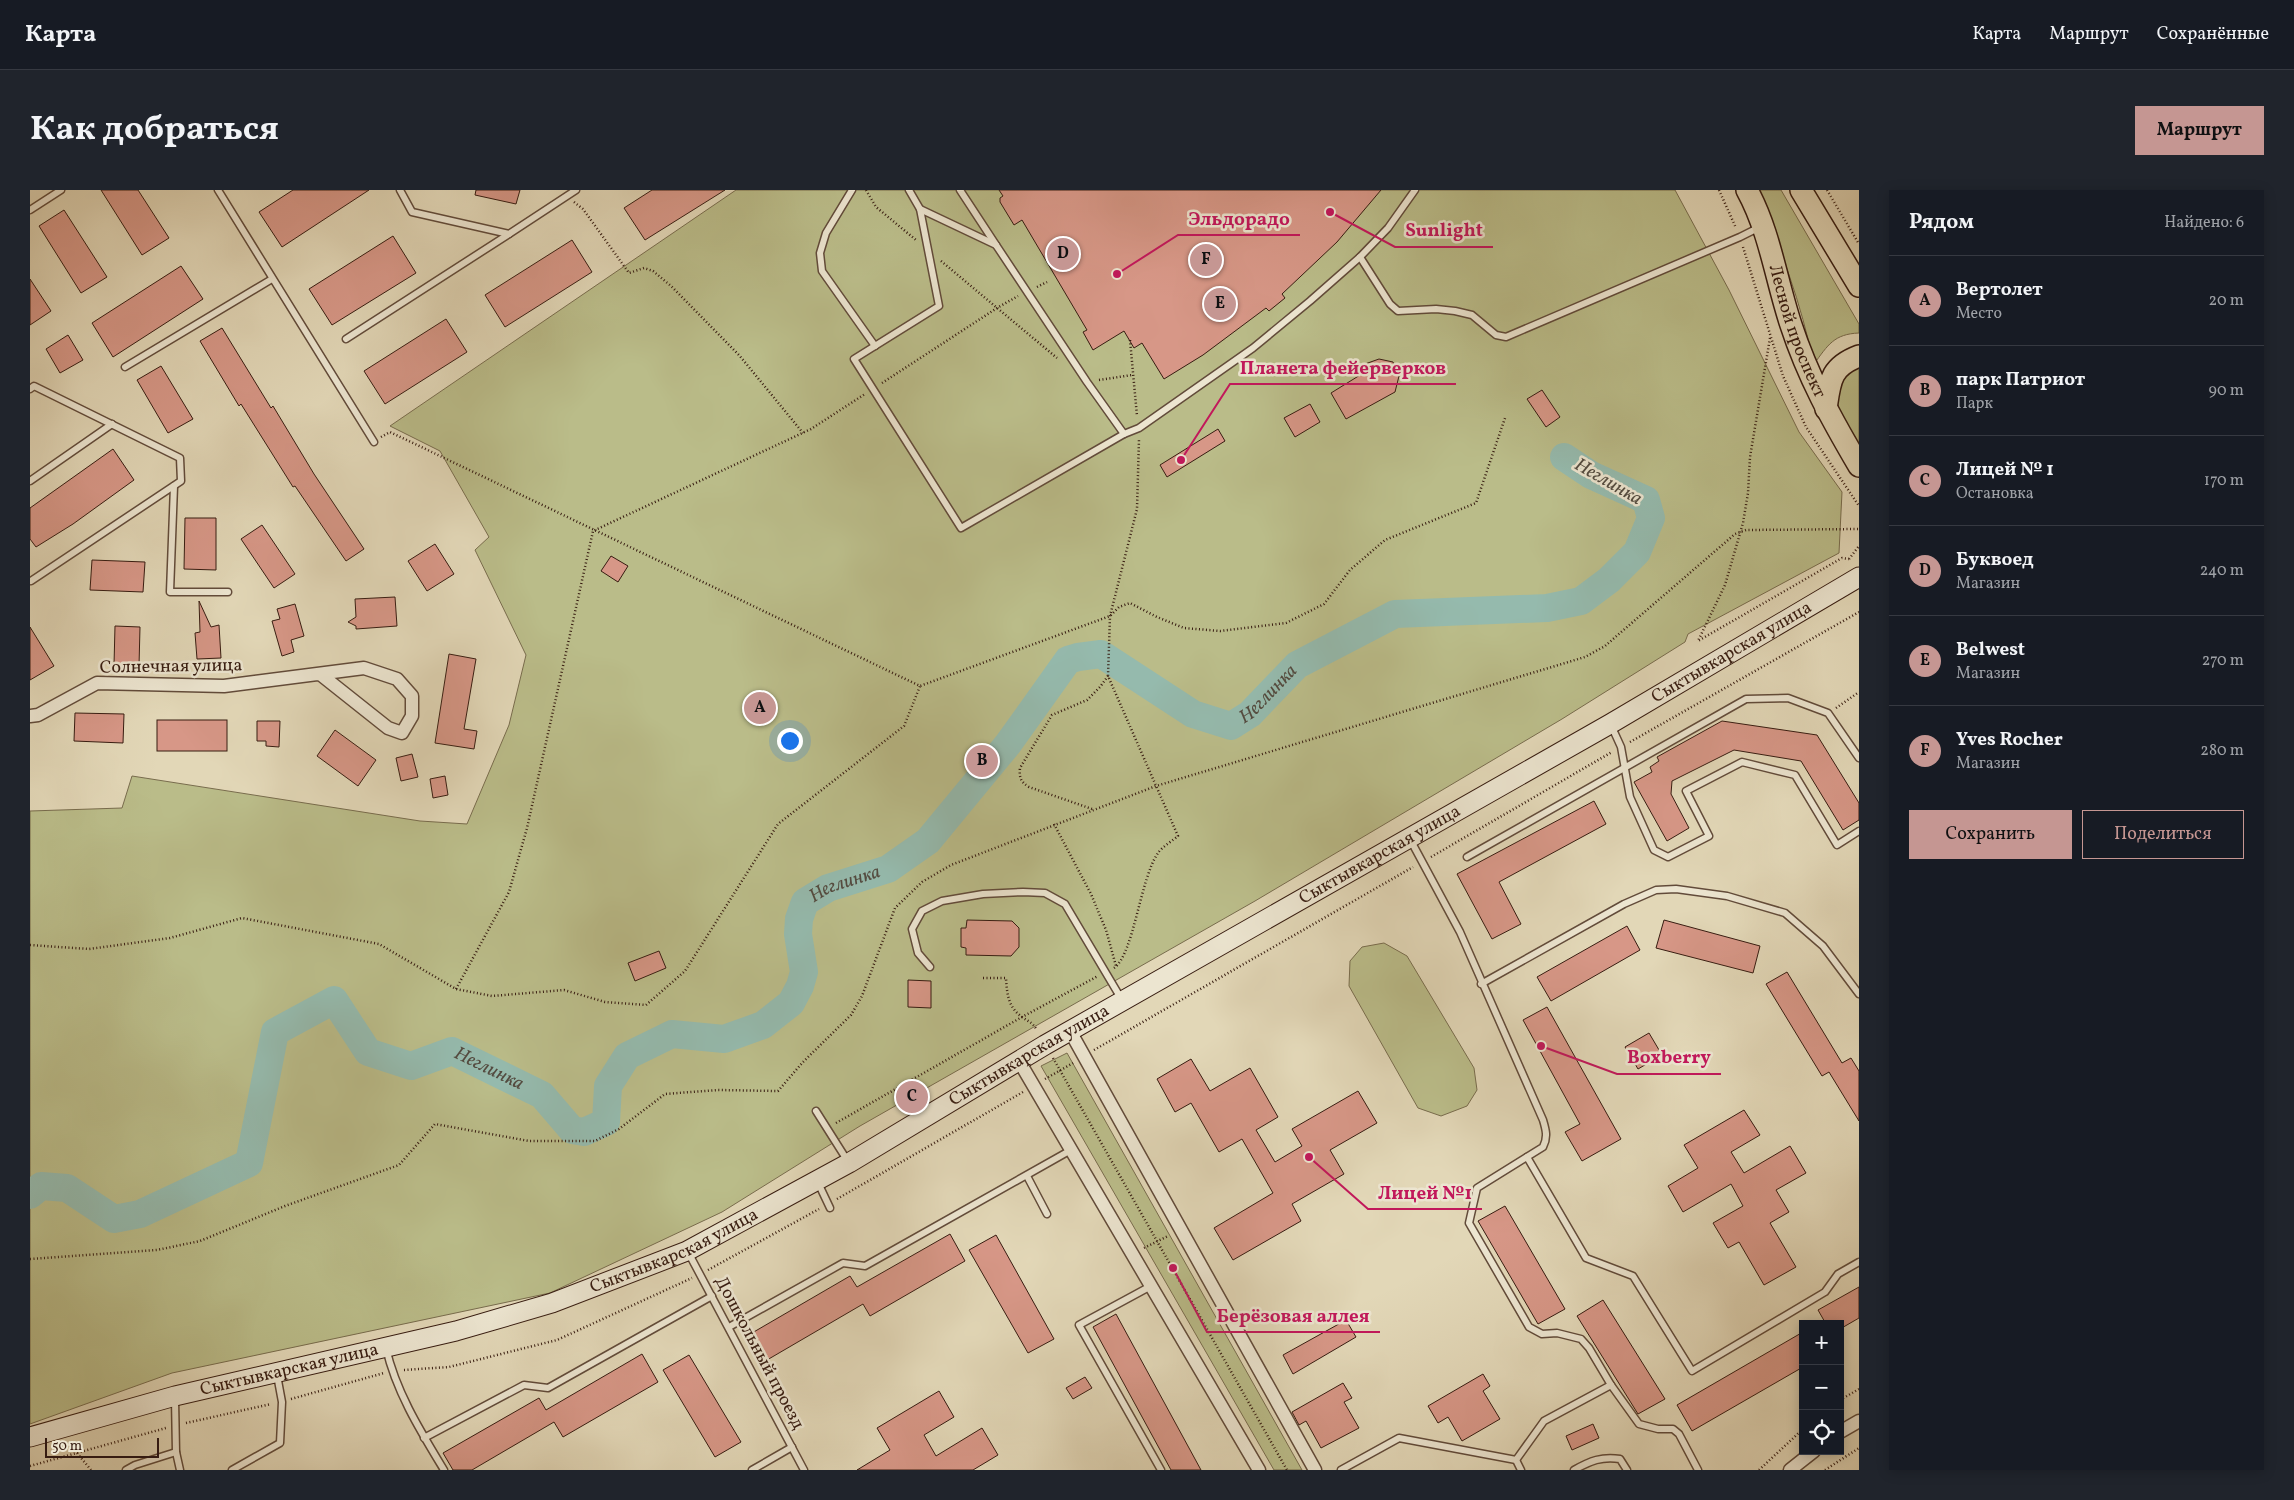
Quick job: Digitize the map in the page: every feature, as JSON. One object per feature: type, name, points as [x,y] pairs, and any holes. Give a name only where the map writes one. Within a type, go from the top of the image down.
[{"type":"main road","name":"Лесной проспект","points":[[1747,190],[1763,225],[1790,323],[1807,370],[1826,409],[1859,466]]},
{"type":"main road","points":[[1801,190],[1856,275]]},
{"type":"main road","points":[[1826,409],[1830,381],[1836,370],[1847,361],[1859,356]]},
{"type":"street","name":"Сыктывкарская улица","points":[[30,1437],[175,1396],[276,1371],[456,1331],[552,1303],[688,1251],[848,1162],[1122,1001],[1610,724],[1859,577]]},
{"type":"street","name":"Солнечная улица","points":[[30,716],[38,715],[97,683],[224,686],[364,668],[397,680],[412,696],[412,716],[402,733],[388,728],[320,674]]},
{"type":"street","points":[[1070,1031],[1314,1470]]},
{"type":"street","points":[[1019,1061],[1260,1470]]},
{"type":"street","points":[[1844,1430],[1859,1421]]},
{"type":"street","points":[[1790,1470],[1809,1455]]},
{"type":"lane","points":[[30,210],[62,190]]},
{"type":"lane","points":[[218,190],[374,442]]},
{"type":"lane","points":[[400,190],[412,212],[509,234]]},
{"type":"lane","points":[[346,339],[576,190]]},
{"type":"lane","points":[[852,190],[826,233],[820,253],[822,271],[875,346]]},
{"type":"lane","points":[[909,190],[920,209],[939,306],[854,359],[961,528],[1124,434],[1139,428],[1253,348],[1360,257],[1388,228],[1415,190]]},
{"type":"lane","points":[[960,190],[1087,382],[1124,434]]},
{"type":"lane","points":[[920,209],[996,245]]},
{"type":"lane","points":[[1360,257],[1390,304],[1398,311],[1436,309],[1472,315],[1496,335],[1506,338],[1740,238],[1763,225]]},
{"type":"lane","points":[[125,367],[272,279]]},
{"type":"lane","points":[[30,389],[34,386],[180,458],[181,481],[30,582]]},
{"type":"lane","points":[[30,481],[112,424]]},
{"type":"lane","points":[[174,486],[170,592],[228,592]]},
{"type":"lane","points":[[1467,857],[1746,699],[1788,698],[1828,714],[1859,758]]},
{"type":"lane","points":[[1610,724],[1621,747],[1630,798],[1654,850],[1668,857],[1709,836],[1686,791],[1742,762],[1795,775],[1837,845],[1859,831]]},
{"type":"lane","points":[[1409,837],[1460,932],[1481,984],[1543,1120],[1546,1133],[1547,1140],[1543,1147],[1477,1188],[1469,1223],[1529,1326],[1542,1334],[1557,1333],[1581,1340],[1589,1348],[1611,1385],[1639,1424],[1658,1429],[1673,1429],[1679,1434],[1698,1470]]},
{"type":"lane","points":[[1481,984],[1624,904],[1656,890],[1676,889],[1727,896],[1785,913],[1823,946],[1859,994]]},
{"type":"lane","points":[[930,967],[918,953],[912,929],[922,911],[942,901],[983,894],[1046,893],[1065,904],[1122,1001]]},
{"type":"lane","points":[[816,1111],[848,1162]]},
{"type":"lane","points":[[729,1327],[843,1263],[865,1266],[1071,1150]]},
{"type":"lane","points":[[1527,1158],[1586,1258],[1633,1276],[1692,1372],[1825,1292],[1838,1274],[1859,1262]]},
{"type":"lane","points":[[1027,1176],[1047,1214]]},
{"type":"lane","points":[[821,1189],[830,1208]]},
{"type":"lane","name":"Дошкольный проезд","points":[[688,1251],[804,1470]]},
{"type":"lane","points":[[1151,1286],[1079,1325],[1161,1470]]},
{"type":"lane","points":[[424,1438],[524,1385],[548,1388],[712,1296]]},
{"type":"lane","points":[[386,1347],[391,1371],[424,1438],[444,1470]]},
{"type":"lane","points":[[232,1470],[280,1443],[282,1402],[276,1371]]},
{"type":"lane","points":[[1516,1460],[1544,1421],[1611,1385]]},
{"type":"lane","points":[[175,1396],[176,1452],[180,1470]]},
{"type":"lane","points":[[1341,1470],[1399,1438],[1516,1460]]},
{"type":"lane","points":[[752,1470],[792,1447]]},
{"type":"lane","points":[[126,1470],[135,1465],[176,1452]]},
{"type":"lane","points":[[1574,1470],[1590,1461],[1607,1456],[1620,1458],[1627,1470]]},
{"type":"lane","points":[[1516,1460],[1521,1470]]},
{"type":"path","points":[[866,190],[876,207],[1064,364]]},
{"type":"path","points":[[1827,190],[1859,244]]},
{"type":"path","points":[[566,196],[583,208],[629,272],[644,268],[653,272],[671,286],[739,355],[803,433]]},
{"type":"path","points":[[593,531],[803,433],[997,308],[1047,282]]},
{"type":"path","points":[[1770,338],[1750,456],[1748,493],[1740,532],[1725,585],[1698,641],[1842,558],[1849,559],[1859,546]]},
{"type":"path","points":[[827,1128],[1116,966],[1126,951],[1142,891],[1158,853],[1178,836],[1108,676],[1110,616],[1137,509],[1139,428],[1130,340]]},
{"type":"path","points":[[1087,382],[1132,374]]},
{"type":"path","points":[[374,442],[390,432],[593,531],[920,686],[1110,616],[1119,607],[1130,603],[1184,628],[1220,632],[1286,623],[1324,604],[1350,570],[1385,540],[1476,503],[1505,418]]},
{"type":"path","points":[[30,1259],[157,1250],[200,1241],[285,1206],[399,1165],[435,1124],[530,1141],[595,1141],[619,1128],[665,1094],[718,1090],[778,1091],[803,1062],[851,1015],[862,996],[885,939],[895,908],[922,882],[951,865],[1156,786],[1585,657],[1605,646],[1705,557],[1734,534],[1746,530],[1859,529]]},
{"type":"path","points":[[456,989],[509,892],[527,828],[593,531]]},
{"type":"path","points":[[1093,809],[1029,787],[1022,782],[1019,775],[1020,768],[1052,715],[1087,700],[1108,676]]},
{"type":"path","points":[[30,945],[89,949],[170,938],[242,918],[379,944],[456,989],[492,996],[564,990],[605,1002],[646,1005],[686,971],[778,824],[904,726],[920,686]]},
{"type":"path","points":[[1828,714],[1859,692]]},
{"type":"path","points":[[1054,824],[1091,894],[1106,930],[1116,966]]},
{"type":"path","points":[[983,978],[1006,978],[1008,1001],[1022,1017],[1033,1022],[1287,1470]]},
{"type":"path","points":[[1132,1254],[1180,1229]]},
{"type":"path","points":[[1844,1398],[1859,1389]]},
{"type":"path","points":[[1759,1470],[1799,1433]]},
{"type":"path","points":[[1825,1470],[1859,1448]]},
{"type":"path","points":[[77,1453],[91,1470]]},
{"type":"green space","points":[[736,190],[1675,190],[1729,290],[1799,432],[1842,492],[1839,553],[1688,634],[1685,642],[1562,719],[1255,901],[860,1126],[722,1212],[550,1293],[172,1373],[30,1424],[30,811],[122,808],[132,776],[420,821],[467,824],[509,725],[526,655],[475,550],[489,537],[440,451],[390,426]]},
{"type":"green space","points":[[1753,190],[1781,190],[1859,324],[1859,333],[1837,338],[1814,364],[1789,275],[1773,232]]},
{"type":"green space","points":[[1859,363],[1859,449],[1833,405],[1834,378]]},
{"type":"green space","points":[[1384,943],[1407,956],[1474,1068],[1477,1090],[1467,1106],[1441,1116],[1418,1108],[1349,986],[1350,961],[1362,947]]},
{"type":"green space","points":[[1067,1053],[1302,1470],[1274,1470],[1041,1066]]},
{"type":"building","points":[[101,190],[138,190],[169,238],[142,255]]},
{"type":"building","points":[[293,190],[369,190],[282,247],[259,212]]},
{"type":"building","points":[[476,190],[520,190],[516,204],[475,195]]},
{"type":"building","points":[[652,190],[725,190],[645,240],[624,208]]},
{"type":"building","points":[[999,190],[1381,190],[1337,242],[1282,294],[1285,298],[1269,311],[1266,308],[1203,355],[1164,379],[1142,343],[1134,348],[1124,331],[1093,350],[1083,332],[1087,330],[1022,220],[1014,225],[1000,202],[1000,198],[1003,196]]},
{"type":"building","points":[[64,210],[107,277],[81,293],[39,226]]},
{"type":"building","points":[[393,236],[416,273],[332,325],[309,289]]},
{"type":"building","points":[[572,240],[592,272],[505,327],[485,295]]},
{"type":"building","points":[[181,266],[203,299],[113,357],[92,323]]},
{"type":"building","points":[[30,279],[51,311],[30,325]]},
{"type":"building","points":[[446,319],[467,352],[385,404],[364,371]]},
{"type":"building","points":[[222,328],[271,408],[273,406],[314,474],[364,549],[346,561],[295,486],[293,487],[241,404],[239,406],[200,341]]},
{"type":"building","points":[[68,335],[83,360],[60,373],[46,349]]},
{"type":"building","points":[[1379,359],[1393,362],[1399,376],[1395,392],[1346,419],[1331,393],[1365,372],[1365,364]]},
{"type":"building","points":[[161,366],[193,419],[168,433],[137,380]]},
{"type":"building","points":[[1542,390],[1560,417],[1546,427],[1527,399]]},
{"type":"building","points":[[1310,404],[1320,422],[1295,437],[1284,418]]},
{"type":"building","points":[[1218,429],[1225,441],[1167,477],[1160,465]]},
{"type":"building","points":[[113,449],[134,480],[73,524],[36,547],[30,539],[30,508]]},
{"type":"building","points":[[185,518],[216,518],[216,570],[184,569]]},
{"type":"building","points":[[262,525],[295,574],[274,588],[241,539]]},
{"type":"building","points":[[435,544],[454,574],[427,591],[408,561]]},
{"type":"building","points":[[611,556],[628,566],[618,582],[601,571]]},
{"type":"building","points":[[92,560],[145,562],[143,592],[90,590]]},
{"type":"building","points":[[395,597],[397,626],[356,629],[356,626],[348,622],[356,617],[355,599]]},
{"type":"building","points":[[199,601],[211,627],[219,625],[221,658],[197,659],[195,633],[200,632]]},
{"type":"building","points":[[295,604],[304,636],[291,640],[294,652],[282,656],[272,621],[280,619],[277,609]]},
{"type":"building","points":[[115,626],[140,627],[139,666],[114,665]]},
{"type":"building","points":[[30,627],[54,666],[30,680]]},
{"type":"building","points":[[449,654],[476,659],[464,729],[477,731],[474,749],[435,743]]},
{"type":"building","points":[[75,713],[124,714],[123,743],[74,741]]},
{"type":"building","points":[[157,720],[227,720],[227,751],[157,751]]},
{"type":"building","points":[[257,721],[280,721],[279,747],[266,746],[266,741],[257,741]]},
{"type":"building","points":[[1722,721],[1817,735],[1859,803],[1859,820],[1843,830],[1801,761],[1734,750],[1672,781],[1671,794],[1689,828],[1667,841],[1634,782],[1652,772],[1650,767],[1659,761],[1657,757]]},
{"type":"building","points":[[335,730],[376,760],[358,786],[317,756]]},
{"type":"building","points":[[412,754],[418,777],[401,781],[396,758]]},
{"type":"building","points":[[445,776],[448,795],[433,798],[430,779]]},
{"type":"building","points":[[1594,801],[1606,824],[1499,882],[1521,924],[1492,939],[1457,874]]},
{"type":"building","points":[[967,920],[1012,921],[1019,928],[1019,947],[1011,956],[966,955],[966,948],[961,947],[961,928],[966,928]]},
{"type":"building","points":[[1664,920],[1760,946],[1753,973],[1656,948]]},
{"type":"building","points":[[1627,926],[1640,950],[1551,1001],[1537,977]]},
{"type":"building","points":[[659,951],[666,968],[635,981],[628,963]]},
{"type":"building","points":[[1787,972],[1842,1063],[1851,1058],[1859,1071],[1859,1121],[1829,1072],[1822,1076],[1766,984]]},
{"type":"building","points":[[908,980],[931,981],[931,1008],[908,1007]]},
{"type":"building","points":[[1547,1007],[1621,1139],[1582,1161],[1565,1132],[1580,1124],[1523,1020]]},
{"type":"building","points":[[1649,1033],[1662,1055],[1638,1069],[1625,1047]]},
{"type":"building","points":[[1191,1059],[1210,1091],[1250,1068],[1278,1117],[1256,1130],[1275,1162],[1302,1146],[1292,1129],[1358,1091],[1377,1123],[1330,1150],[1344,1174],[1292,1204],[1301,1221],[1233,1260],[1214,1228],[1273,1193],[1242,1139],[1219,1152],[1191,1103],[1175,1112],[1157,1079]]},
{"type":"building","points":[[1744,1110],[1760,1135],[1731,1152],[1744,1173],[1790,1146],[1806,1173],[1776,1190],[1789,1212],[1770,1223],[1796,1267],[1764,1285],[1739,1242],[1728,1248],[1713,1223],[1743,1206],[1731,1184],[1683,1212],[1668,1186],[1698,1168],[1684,1145]]},
{"type":"building","points":[[1505,1206],[1565,1309],[1538,1324],[1478,1221]]},
{"type":"building","points":[[950,1234],[965,1261],[870,1316],[863,1304],[767,1360],[752,1333],[850,1276],[857,1287]]},
{"type":"building","points":[[996,1235],[1054,1339],[1028,1353],[969,1250]]},
{"type":"building","points":[[1859,1287],[1859,1318],[1844,1327],[1844,1320],[1824,1320],[1818,1310]]},
{"type":"building","points":[[1603,1300],[1665,1399],[1638,1414],[1577,1316]]},
{"type":"building","points":[[1116,1314],[1201,1470],[1171,1470],[1093,1327]]},
{"type":"building","points":[[1346,1320],[1356,1337],[1293,1374],[1283,1355]]},
{"type":"building","points":[[1799,1334],[1799,1369],[1692,1431],[1677,1405]]},
{"type":"building","points":[[642,1354],[658,1382],[563,1437],[554,1422],[472,1470],[453,1470],[443,1453],[539,1398],[546,1410]]},
{"type":"building","points":[[689,1355],[741,1442],[715,1457],[663,1370]]},
{"type":"building","points":[[1483,1374],[1490,1386],[1483,1391],[1500,1419],[1462,1441],[1448,1417],[1438,1423],[1428,1406]]},
{"type":"building","points":[[1085,1377],[1092,1388],[1073,1399],[1066,1388]]},
{"type":"building","points":[[1343,1383],[1352,1398],[1344,1402],[1359,1428],[1321,1448],[1306,1421],[1299,1425],[1292,1412]]},
{"type":"building","points":[[939,1391],[954,1417],[924,1435],[936,1456],[982,1428],[998,1455],[973,1470],[857,1470],[890,1450],[877,1428]]},
{"type":"building","points":[[1593,1424],[1599,1438],[1572,1450],[1566,1436]]},
{"type":"waterway","name":"Неглинка","points":[[30,1195],[41,1186],[67,1188],[114,1219],[140,1214],[249,1163],[275,1032],[334,1000],[368,1052],[411,1066],[452,1051],[542,1095],[572,1130],[584,1132],[606,1122],[608,1086],[627,1056],[672,1034],[724,1039],[763,1025],[791,1003],[800,986],[804,972],[798,934],[799,919],[805,902],[828,888],[888,869],[928,841],[1008,744],[1068,660],[1101,654],[1193,714],[1231,726],[1250,714],[1297,665],[1395,614],[1547,608],[1581,601],[1609,580],[1637,552],[1651,518],[1646,500],[1591,475],[1564,457]]},
{"type":"place","name":"Sunlight","points":[[1330,212]]},
{"type":"place","name":"Буквоед","points":[[1063,254]]},
{"type":"place","name":"Yves Rocher","points":[[1206,260]]},
{"type":"place","name":"Эльдорадо","points":[[1117,274]]},
{"type":"place","name":"Belwest","points":[[1220,304]]},
{"type":"place","name":"Планета фейерверков","points":[[1181,460]]},
{"type":"place","name":"Вертолет","points":[[760,708]]},
{"type":"place","name":"парк Патриот","points":[[982,761]]},
{"type":"place","name":"Boxberry","points":[[1541,1046]]},
{"type":"place","name":"Лицей № 1","points":[[912,1097]]},
{"type":"place","name":"Лицей №1","points":[[1309,1157]]},
{"type":"place","name":"Берёзовая аллея","points":[[1173,1268]]}]
